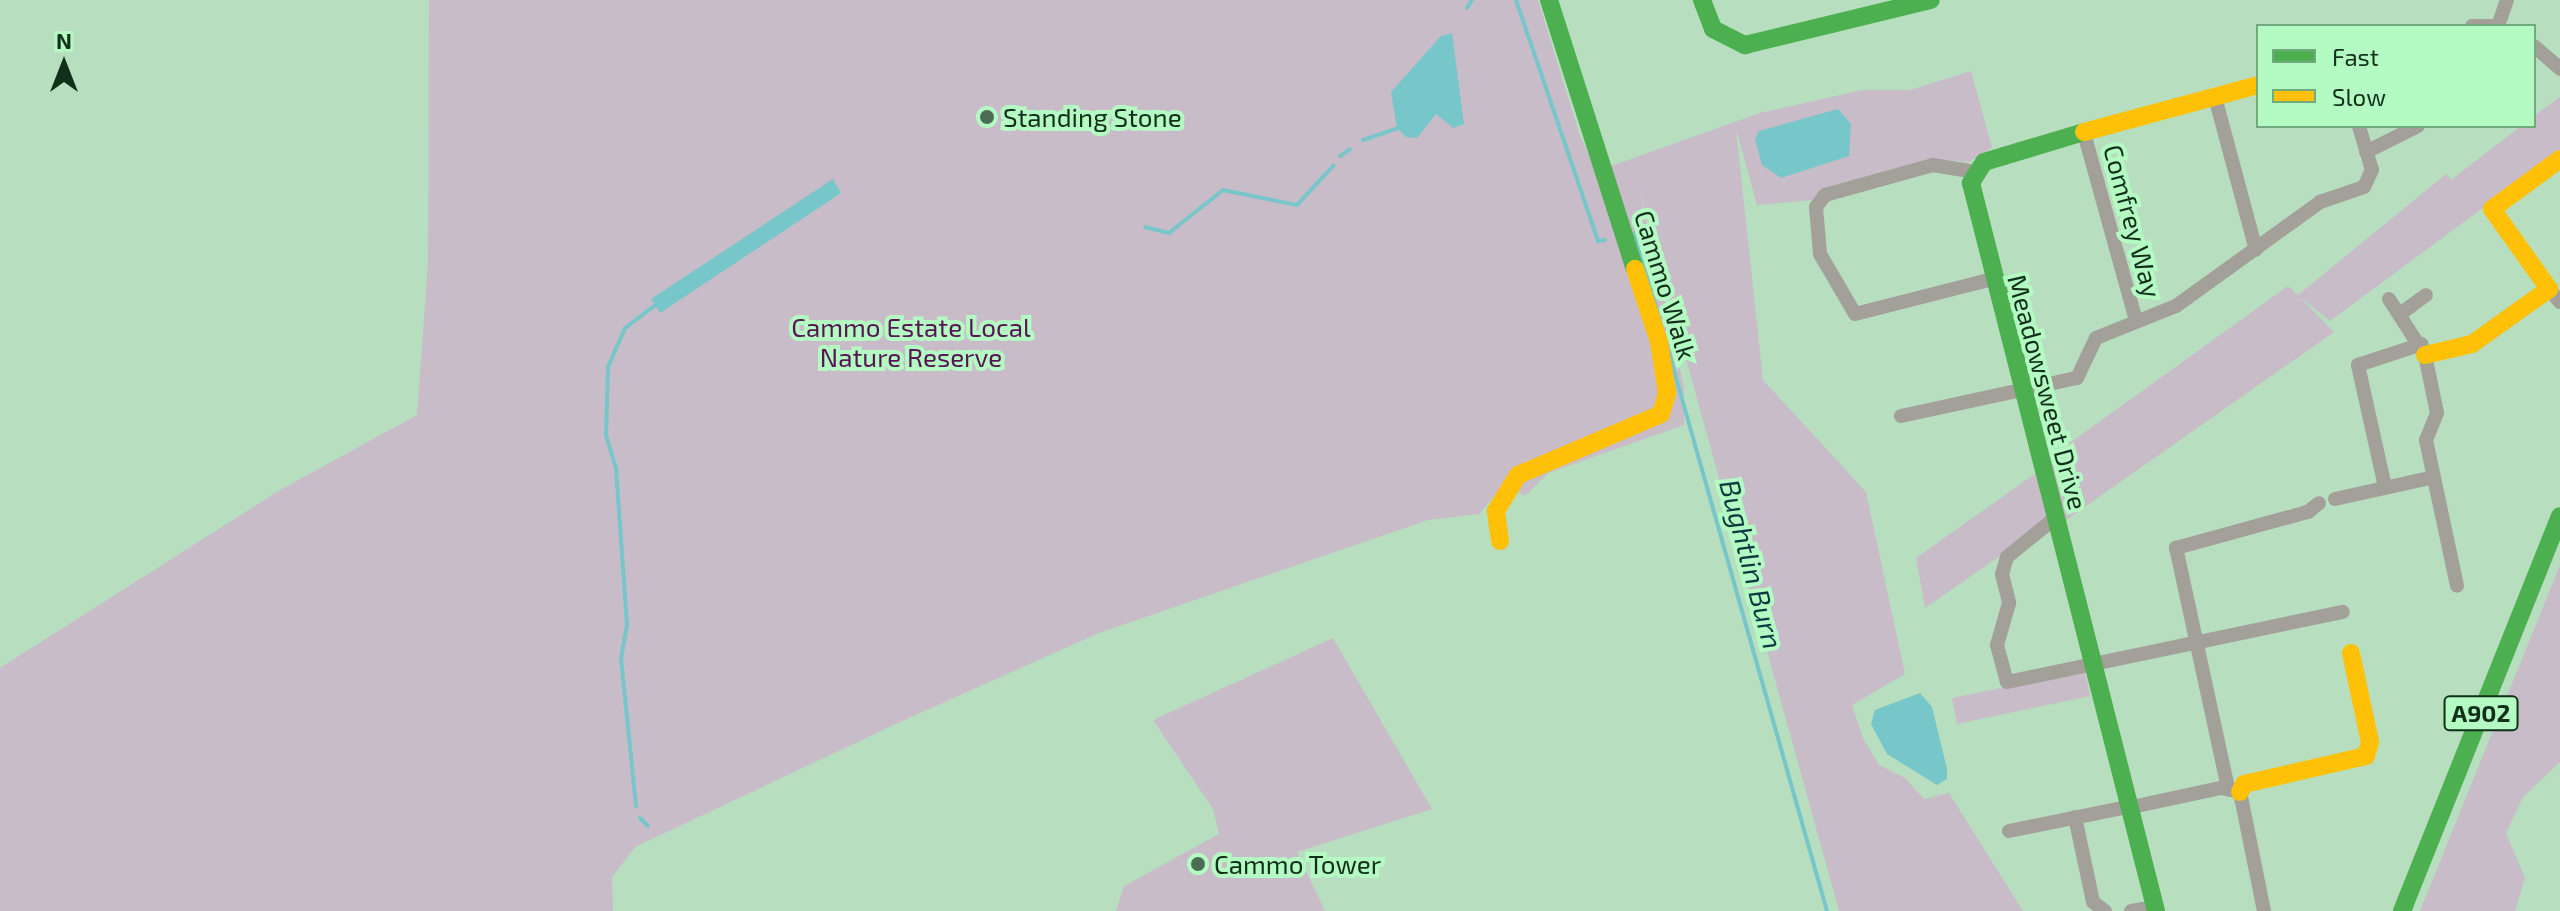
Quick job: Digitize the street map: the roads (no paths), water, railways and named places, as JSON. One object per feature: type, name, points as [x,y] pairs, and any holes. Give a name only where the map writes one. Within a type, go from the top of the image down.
[{"type":"street","name":"Cammo Walk","points":[[1500,541],[1496,511],[1518,475],[1648,423],[1661,414],[1667,393],[1656,332],[1549,0]]},
{"type":"street","points":[[1702,0],[1713,29],[1745,45],[1923,1]]},
{"type":"street","points":[[2499,24],[2507,0]]},
{"type":"street","points":[[2536,48],[2560,69]]},
{"type":"street","points":[[1992,279],[1855,314],[1820,254],[1816,207],[1825,195],[1933,165],[1976,172],[2000,155],[2256,86]]},
{"type":"street","points":[[2215,97],[2256,250]]},
{"type":"street","points":[[1901,416],[2077,378],[2096,338],[2176,306],[2320,202],[2364,187],[2372,170],[2360,128]]},
{"type":"street","points":[[2366,152],[2414,128]]},
{"type":"street","name":"Comfrey Way","points":[[2084,133],[2136,321]]},
{"type":"street","points":[[2385,487],[2358,365],[2423,350],[2472,344],[2555,296],[2492,209],[2560,159]]},
{"type":"street","name":"Meadowsweet Drive","points":[[1976,172],[1971,201],[2155,909]]},
{"type":"street","points":[[2400,314],[2426,295]]},
{"type":"street","points":[[2389,299],[2423,350],[2437,413],[2426,440],[2457,586]]},
{"type":"street","points":[[2335,499],[2434,477]]},
{"type":"street","points":[[2264,911],[2176,548],[2308,512],[2319,503]]},
{"type":"street","name":"A902","points":[[2402,911],[2560,516]]},
{"type":"street","points":[[2055,518],[2007,557],[2002,574],[2008,612],[1997,645],[2002,676],[2017,685],[2343,612]]},
{"type":"street","points":[[2009,831],[2234,790],[2244,784],[2366,756],[2370,742],[2351,653]]},
{"type":"street","points":[[2075,817],[2093,902],[2105,911]]},
{"type":"street","points":[[2131,911],[2155,909]]},
{"type":"water","points":[[1452,33],[1464,124],[1453,128],[1436,114],[1417,138],[1406,137],[1397,128],[1391,92],[1441,36]]},
{"type":"water","points":[[1838,109],[1851,124],[1849,156],[1781,178],[1762,165],[1755,139],[1759,131]]},
{"type":"water","points":[[833,179],[841,193],[660,313],[651,299]]},
{"type":"water","points":[[1920,693],[1932,707],[1947,769],[1947,779],[1937,785],[1887,754],[1871,724],[1875,710]]},
{"type":"waterway","points":[[1467,8],[1472,0]]},
{"type":"waterway","name":"Bughtlin Burn","points":[[1516,0],[1598,241],[1605,240]]},
{"type":"waterway","points":[[1363,140],[1397,128]]},
{"type":"waterway","points":[[1340,156],[1350,149]]},
{"type":"waterway","points":[[1145,227],[1169,233],[1223,190],[1297,205],[1334,165]]},
{"type":"waterway","name":"Bughtlin Burn","points":[[1635,233],[1827,911]]},
{"type":"waterway","points":[[636,806],[621,659],[627,625],[616,468],[606,436],[608,367],[625,328],[655,305]]},
{"type":"waterway","points":[[640,818],[648,826]]},
{"type":"place","name":"Standing Stone","points":[[987,117]]},
{"type":"place","name":"Cammo Tower","points":[[1198,864]]},
{"type":"park label","name":"Cammo Estate Local Nature Reserve","points":[[911,342]]}]
